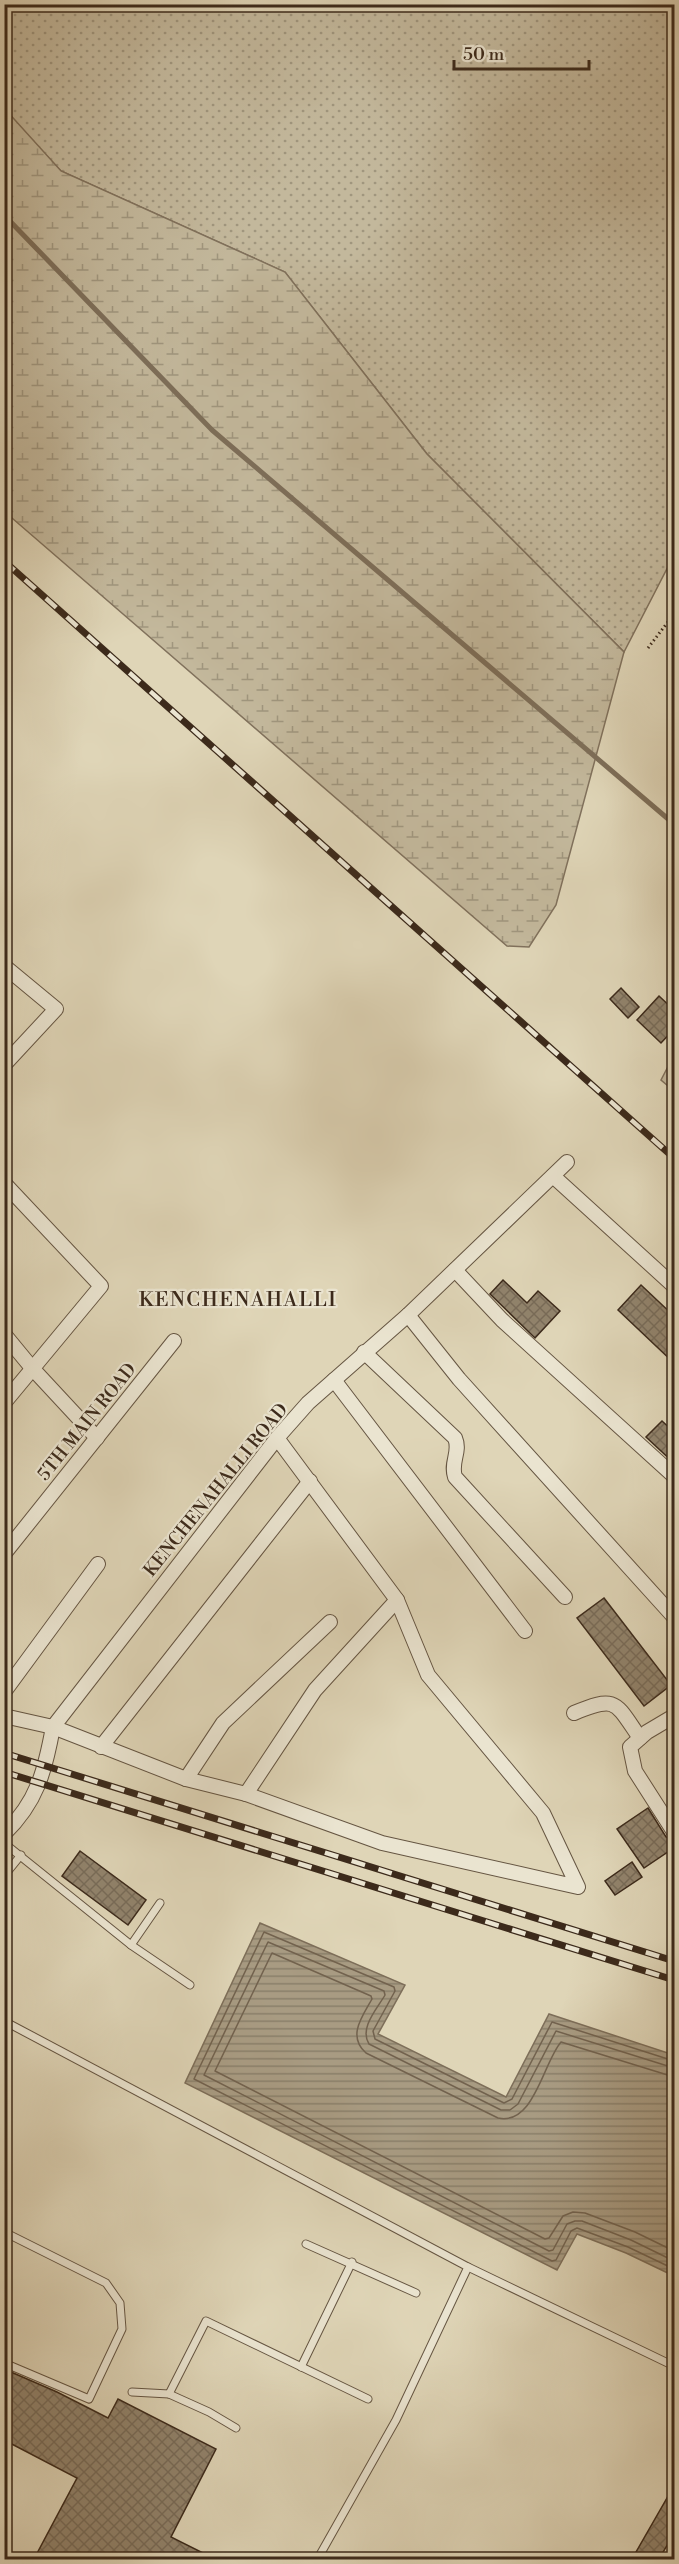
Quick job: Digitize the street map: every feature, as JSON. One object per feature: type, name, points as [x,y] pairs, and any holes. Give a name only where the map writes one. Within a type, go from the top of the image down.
[{"type":"street","points":[[4,966],[56,1009],[4,1065]]},
{"type":"street","name":"KENCHENAHALLI ROAD","points":[[4,1834],[21,1818],[40,1783],[53,1727],[277,1438],[334,1380],[408,1315],[567,1162]]},
{"type":"street","points":[[553,1176],[675,1286]]},
{"type":"street","points":[[4,1403],[101,1286],[5,1185]]},
{"type":"street","points":[[455,1270],[502,1320],[675,1476]]},
{"type":"street","points":[[408,1315],[459,1379],[675,1617]]},
{"type":"street","points":[[4,1334],[97,1438]]},
{"type":"street","name":"5TH MAIN ROAD","points":[[4,1554],[174,1341]]},
{"type":"street","points":[[364,1352],[455,1438],[458,1446],[452,1468],[455,1477],[565,1597]]},
{"type":"street","points":[[334,1380],[525,1631]]},
{"type":"street","points":[[4,1716],[53,1727],[186,1779],[246,1794],[382,1843],[578,1887],[543,1813],[428,1675],[397,1600],[277,1438]]},
{"type":"street","points":[[101,1747],[310,1481]]},
{"type":"street","points":[[4,1692],[98,1564]]},
{"type":"street","points":[[246,1794],[315,1690],[397,1600]]},
{"type":"street","points":[[186,1779],[223,1723],[330,1622]]},
{"type":"street","points":[[574,1713],[599,1703],[608,1702],[617,1706],[640,1738]]},
{"type":"street","points":[[675,1716],[630,1747],[635,1772],[675,1832]]},
{"type":"lane","points":[[4,1843],[130,1945],[190,1985]]},
{"type":"lane","points":[[4,1876],[21,1856]]},
{"type":"lane","points":[[130,1945],[160,1903]]},
{"type":"lane","points":[[4,2020],[468,2267],[675,2366]]},
{"type":"lane","points":[[4,2232],[106,2283],[120,2303],[123,2320],[122,2329],[89,2399],[4,2363]]},
{"type":"lane","points":[[306,2244],[352,2262],[417,2293]]},
{"type":"lane","points":[[301,2367],[352,2262]]},
{"type":"lane","points":[[317,2559],[396,2420],[468,2267]]},
{"type":"lane","points":[[169,2394],[206,2321],[368,2399]]},
{"type":"lane","points":[[132,2392],[169,2394],[209,2412],[236,2428]]},
{"type":"path","points":[[648,648],[675,614]]},
{"type":"green space","points":[[5,5],[674,5],[674,555],[624,652],[427,454],[285,272],[61,171],[5,111]]},
{"type":"green space","points":[[5,109],[61,171],[285,272],[427,454],[624,652],[556,905],[529,947],[507,946],[5,512]]},
{"type":"green space","points":[[674,1055],[674,1091],[661,1080]]},
{"type":"water","points":[[260,1923],[405,1985],[378,2034],[506,2097],[549,2014],[674,2055],[674,2276],[626,2253],[577,2234],[557,2270],[185,2083]]},
{"type":"building","points":[[621,988],[639,1007],[628,1018],[610,999]]},
{"type":"building","points":[[659,996],[675,1011],[675,1028],[661,1043],[637,1020]]},
{"type":"building","points":[[503,1280],[527,1303],[538,1291],[560,1311],[535,1338],[490,1294]]},
{"type":"building","points":[[641,1285],[675,1317],[675,1364],[618,1310]]},
{"type":"building","points":[[662,1421],[675,1433],[675,1464],[646,1437]]},
{"type":"building","points":[[604,1598],[671,1685],[644,1706],[577,1618]]},
{"type":"building","points":[[648,1808],[666,1837],[675,1841],[675,1847],[644,1868],[617,1829]]},
{"type":"building","points":[[80,1851],[146,1900],[128,1925],[62,1876]]},
{"type":"building","points":[[632,1862],[642,1877],[615,1895],[605,1881]]},
{"type":"building","points":[[4,2369],[108,2418],[118,2399],[216,2449],[171,2537],[215,2559],[34,2559],[77,2478],[4,2440]]},
{"type":"building","points":[[675,2484],[675,2532],[659,2559],[632,2559]]},
{"type":"waterway","points":[[4,215],[212,430],[674,824]]},
{"type":"railway","points":[[4,561],[674,1158]]},
{"type":"railway","points":[[4,1753],[674,1961]]},
{"type":"railway","points":[[4,1772],[674,1980]]},
{"type":"district","name":"KENCHENAHALLI","points":[[238,1300]]}]
